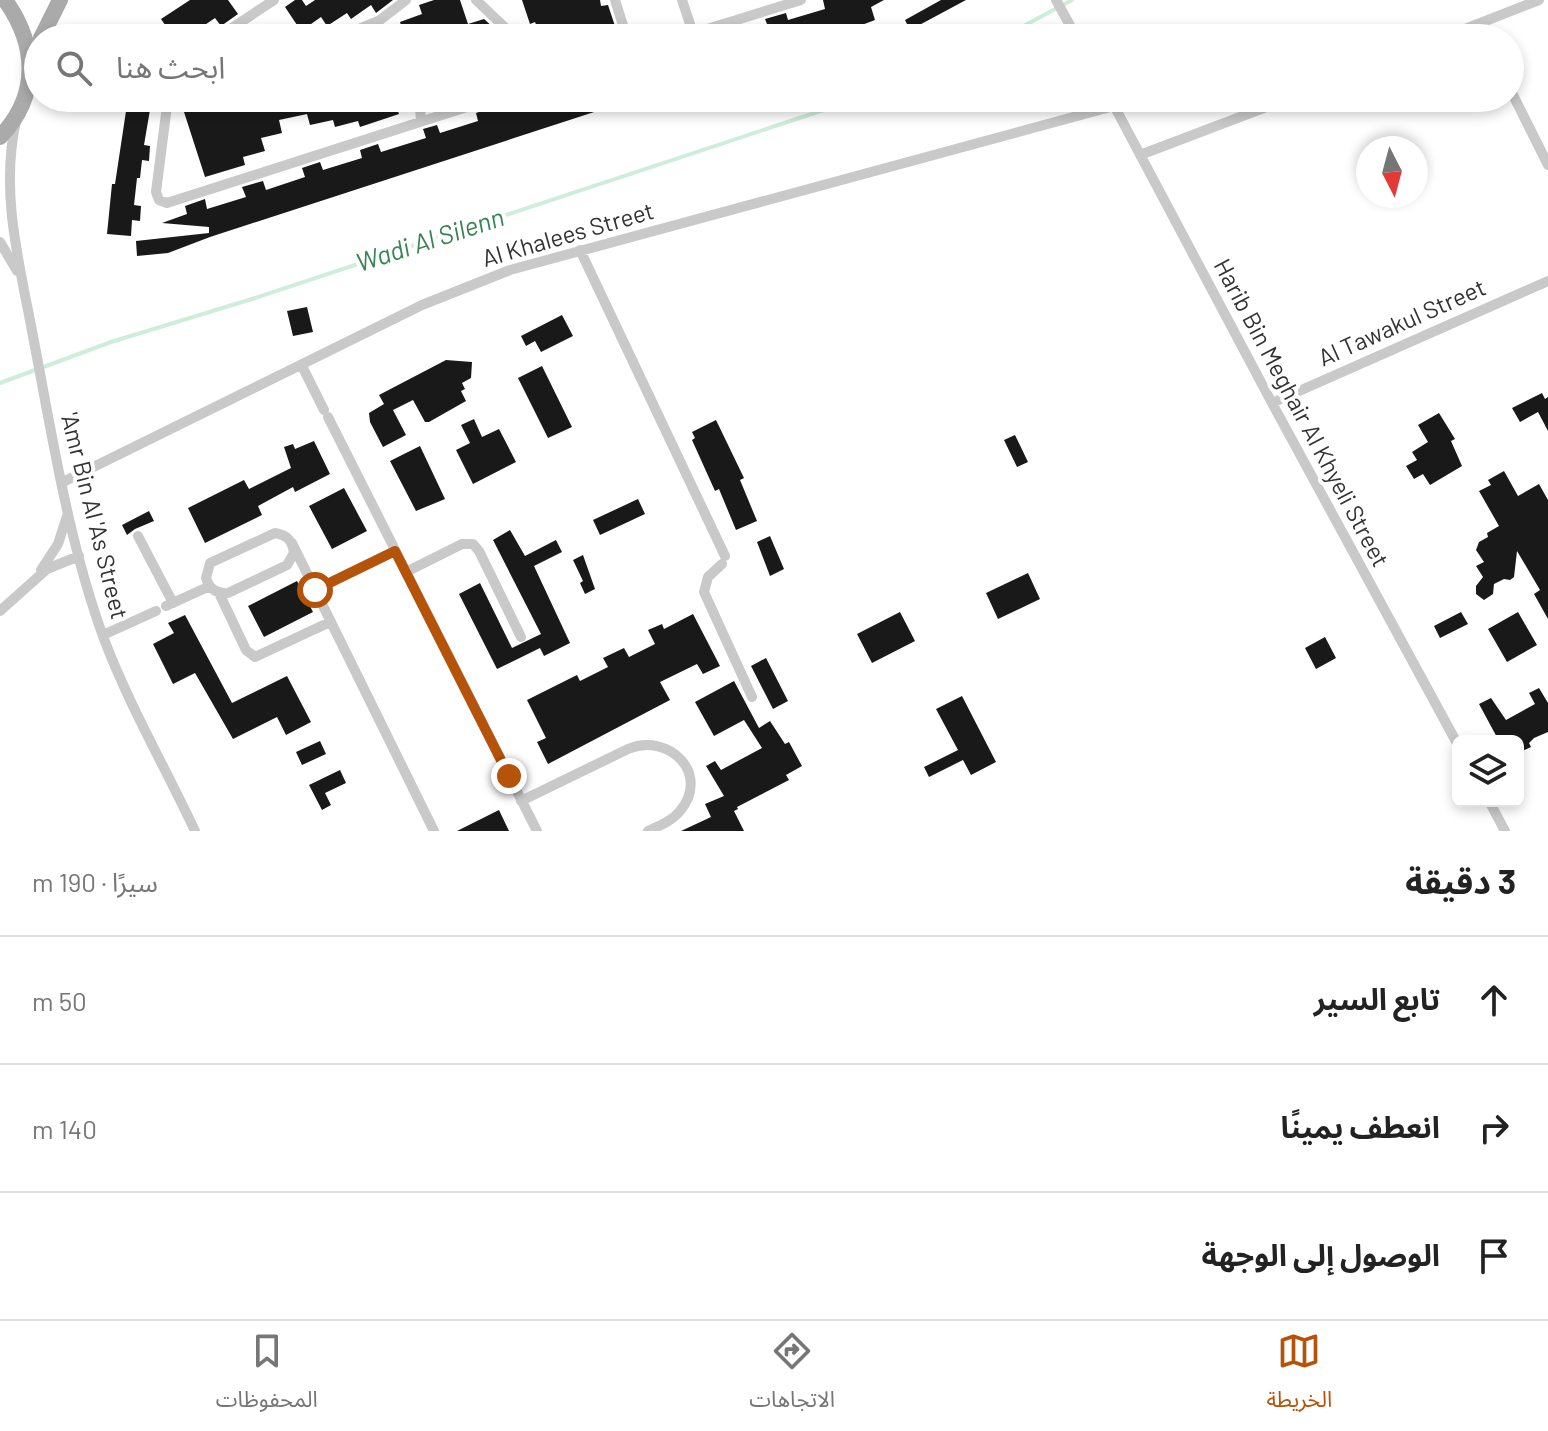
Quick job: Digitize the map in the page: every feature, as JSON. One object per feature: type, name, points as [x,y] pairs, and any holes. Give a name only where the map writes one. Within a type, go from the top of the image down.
[{"type":"main road","points":[[5,0],[20,20],[24,34]]},
{"type":"main road","points":[[48,24],[60,0]]},
{"type":"main road","points":[[0,137],[18,112],[24,95]]},
{"type":"street","points":[[239,24],[274,0]]},
{"type":"street","points":[[370,24],[406,0]]},
{"type":"street","points":[[476,0],[501,24]]},
{"type":"street","points":[[615,0],[623,24]]},
{"type":"street","points":[[682,0],[690,24]]},
{"type":"street","points":[[721,24],[801,0]]},
{"type":"street","points":[[1056,0],[1069,24]]},
{"type":"street","points":[[1477,24],[1539,0]]},
{"type":"street","name":"'Amr Bin Al 'As Street","points":[[18,112],[12,136],[10,210],[52,434],[79,556],[103,635],[127,694],[195,831]]},
{"type":"street","points":[[166,112],[156,192],[159,200],[167,203],[450,112]]},
{"type":"street","points":[[420,112],[421,121]]},
{"type":"street","name":"Al Khalees Street","points":[[63,482],[422,305],[510,270],[1076,112]]},
{"type":"street","name":"Harib Bin Meghair Al Khyeli Street","points":[[1117,112],[1453,735]]},
{"type":"street","points":[[1140,155],[1253,112]]},
{"type":"street","points":[[1522,112],[1548,165]]},
{"type":"street","name":"'Amr Bin Al 'As Street","points":[[0,242],[24,288]]},
{"type":"street","points":[[580,250],[723,560],[708,577],[704,592],[752,697]]},
{"type":"street","name":"Al Tawakul Street","points":[[1272,403],[1548,281]]},
{"type":"street","points":[[302,366],[537,831]]},
{"type":"street","points":[[29,583],[58,544],[68,511]]},
{"type":"street","points":[[330,622],[255,657],[248,654],[206,573],[215,560],[275,533],[285,536],[292,543],[434,831]]},
{"type":"street","points":[[138,536],[165,607]]},
{"type":"street","points":[[103,635],[165,607],[214,590],[228,593],[287,565],[294,553],[292,543]]},
{"type":"street","points":[[406,572],[462,544],[473,544],[521,637]]},
{"type":"street","points":[[315,590],[395,551]]},
{"type":"street","points":[[0,611],[47,569],[79,556]]},
{"type":"street","points":[[521,801],[628,749],[639,745],[661,745],[680,758],[690,778],[690,789],[681,810],[673,818],[648,831]]},
{"type":"street","points":[[1492,807],[1505,831]]},
{"type":"building","points":[[190,0],[228,0],[238,14],[224,24],[220,24],[215,18],[206,24],[164,24],[161,19]]},
{"type":"building","points":[[295,0],[302,0],[306,6],[315,0],[393,0],[376,13],[371,5],[351,19],[347,13],[330,24],[326,24],[321,17],[311,24],[296,24],[285,7]]},
{"type":"building","points":[[434,0],[460,0],[468,24],[401,24],[422,14],[419,5]]},
{"type":"building","points":[[522,0],[600,0],[601,6],[608,5],[614,24],[535,22],[530,24]]},
{"type":"building","points":[[823,0],[884,0],[871,7],[875,20],[864,24],[767,24],[765,19],[786,13],[788,20],[825,9]]},
{"type":"building","points":[[941,0],[966,0],[921,24],[907,24],[905,20]]},
{"type":"building","points":[[484,19],[490,24],[468,24]]},
{"type":"building","points":[[126,112],[150,112],[144,145],[150,146],[149,161],[142,160],[134,205],[141,206],[140,221],[132,220],[131,236],[107,234],[112,184],[115,184]]},
{"type":"building","points":[[184,112],[399,114],[360,127],[358,121],[335,127],[333,120],[310,125],[307,114],[279,120],[282,133],[261,138],[265,151],[243,157],[245,165],[205,177]]},
{"type":"building","points":[[594,112],[168,253],[137,256],[136,241],[209,233],[209,227],[162,223],[187,214],[185,206],[205,199],[207,209],[246,197],[242,187],[263,181],[266,190],[305,177],[302,168],[320,162],[323,170],[362,158],[360,150],[378,144],[381,152],[426,138],[423,129],[437,125],[440,133],[478,121],[476,113]]},
{"type":"building","points":[[307,307],[313,332],[293,336],[287,311]]},
{"type":"building","points":[[562,315],[573,336],[541,352],[535,341],[526,346],[521,336]]},
{"type":"building","points":[[446,360],[472,362],[471,378],[462,383],[465,389],[461,391],[466,401],[429,422],[425,422],[413,400],[393,410],[406,435],[383,447],[370,422],[369,413],[384,404],[379,395]]},
{"type":"building","points":[[542,366],[572,427],[548,438],[518,378]]},
{"type":"building","points":[[1542,393],[1545,399],[1548,397],[1548,431],[1538,412],[1520,422],[1512,408]]},
{"type":"building","points":[[1439,413],[1455,439],[1451,441],[1462,466],[1430,485],[1423,474],[1414,479],[1406,466],[1417,460],[1412,452],[1428,442],[1418,425]]},
{"type":"building","points":[[474,419],[482,437],[499,429],[516,462],[473,484],[456,450],[470,443],[461,425]]},
{"type":"building","points":[[716,420],[744,478],[740,480],[757,521],[736,530],[719,489],[715,491],[692,440],[695,438],[692,432]]},
{"type":"building","points":[[1015,435],[1028,462],[1017,467],[1004,440]]},
{"type":"building","points":[[314,441],[330,474],[295,492],[293,487],[258,506],[262,515],[205,543],[188,508],[244,480],[249,489],[291,468],[284,447],[293,444],[295,449]]},
{"type":"building","points":[[420,446],[445,499],[416,511],[390,461]]},
{"type":"building","points":[[1504,471],[1518,496],[1539,484],[1548,500],[1548,619],[1534,594],[1540,590],[1517,551],[1514,577],[1494,584],[1493,594],[1484,600],[1476,594],[1476,586],[1483,577],[1476,566],[1484,562],[1476,550],[1479,542],[1488,537],[1487,533],[1499,526],[1479,491],[1491,485],[1488,480]]},
{"type":"building","points":[[344,488],[367,531],[332,549],[309,506]]},
{"type":"building","points":[[638,499],[645,514],[600,535],[593,520]]},
{"type":"building","points":[[149,511],[154,521],[127,535],[122,525]]},
{"type":"building","points":[[510,530],[525,556],[556,540],[562,552],[534,566],[570,643],[544,656],[540,648],[497,669],[459,594],[480,583],[512,648],[541,634],[493,540]]},
{"type":"building","points":[[770,536],[784,569],[770,576],[757,542]]},
{"type":"building","points":[[583,555],[595,589],[585,594],[580,583],[583,581],[573,560]]},
{"type":"building","points":[[1028,573],[1040,599],[998,619],[986,593]]},
{"type":"building","points":[[297,581],[313,612],[264,637],[248,606]]},
{"type":"building","points":[[900,612],[915,641],[872,663],[857,634]]},
{"type":"building","points":[[1461,612],[1468,624],[1440,638],[1434,626]]},
{"type":"building","points":[[1518,612],[1537,645],[1507,662],[1488,629]]},
{"type":"building","points":[[693,614],[720,666],[703,674],[697,664],[660,682],[670,700],[548,764],[537,742],[546,738],[527,700],[577,675],[580,681],[608,667],[603,658],[624,648],[629,657],[655,644],[648,630],[662,624],[664,629]]},
{"type":"building","points":[[185,615],[232,703],[287,676],[311,722],[286,735],[277,717],[233,739],[195,673],[173,684],[153,644],[174,633],[168,623]]},
{"type":"building","points":[[1325,637],[1336,658],[1316,669],[1305,648]]},
{"type":"building","points":[[766,658],[788,701],[773,709],[751,666]]},
{"type":"building","points":[[734,681],[759,728],[770,721],[785,744],[789,742],[802,766],[786,775],[789,780],[737,807],[734,811],[744,831],[681,831],[711,817],[705,804],[724,796],[706,766],[715,761],[721,770],[762,748],[744,720],[714,736],[695,702]]},
{"type":"building","points":[[1539,688],[1548,703],[1548,732],[1534,738],[1529,743],[1531,747],[1524,750],[1524,735],[1496,735],[1479,704],[1491,698],[1506,720],[1535,704],[1529,693]]},
{"type":"building","points":[[962,696],[996,762],[971,775],[963,760],[929,777],[924,767],[958,750],[936,709]]},
{"type":"building","points":[[320,741],[326,754],[302,765],[296,752]]},
{"type":"building","points":[[340,770],[346,783],[325,793],[331,805],[322,810],[309,785]]},
{"type":"building","points":[[499,810],[509,831],[457,831]]},
{"type":"waterway","name":"Wadi Al Silenn","points":[[1027,24],[1072,0]]},
{"type":"waterway","name":"Wadi Al Silenn","points":[[0,383],[111,342],[252,299],[818,112]]},
{"type":"route","points":[[315,590],[395,551],[509,776]]}]
